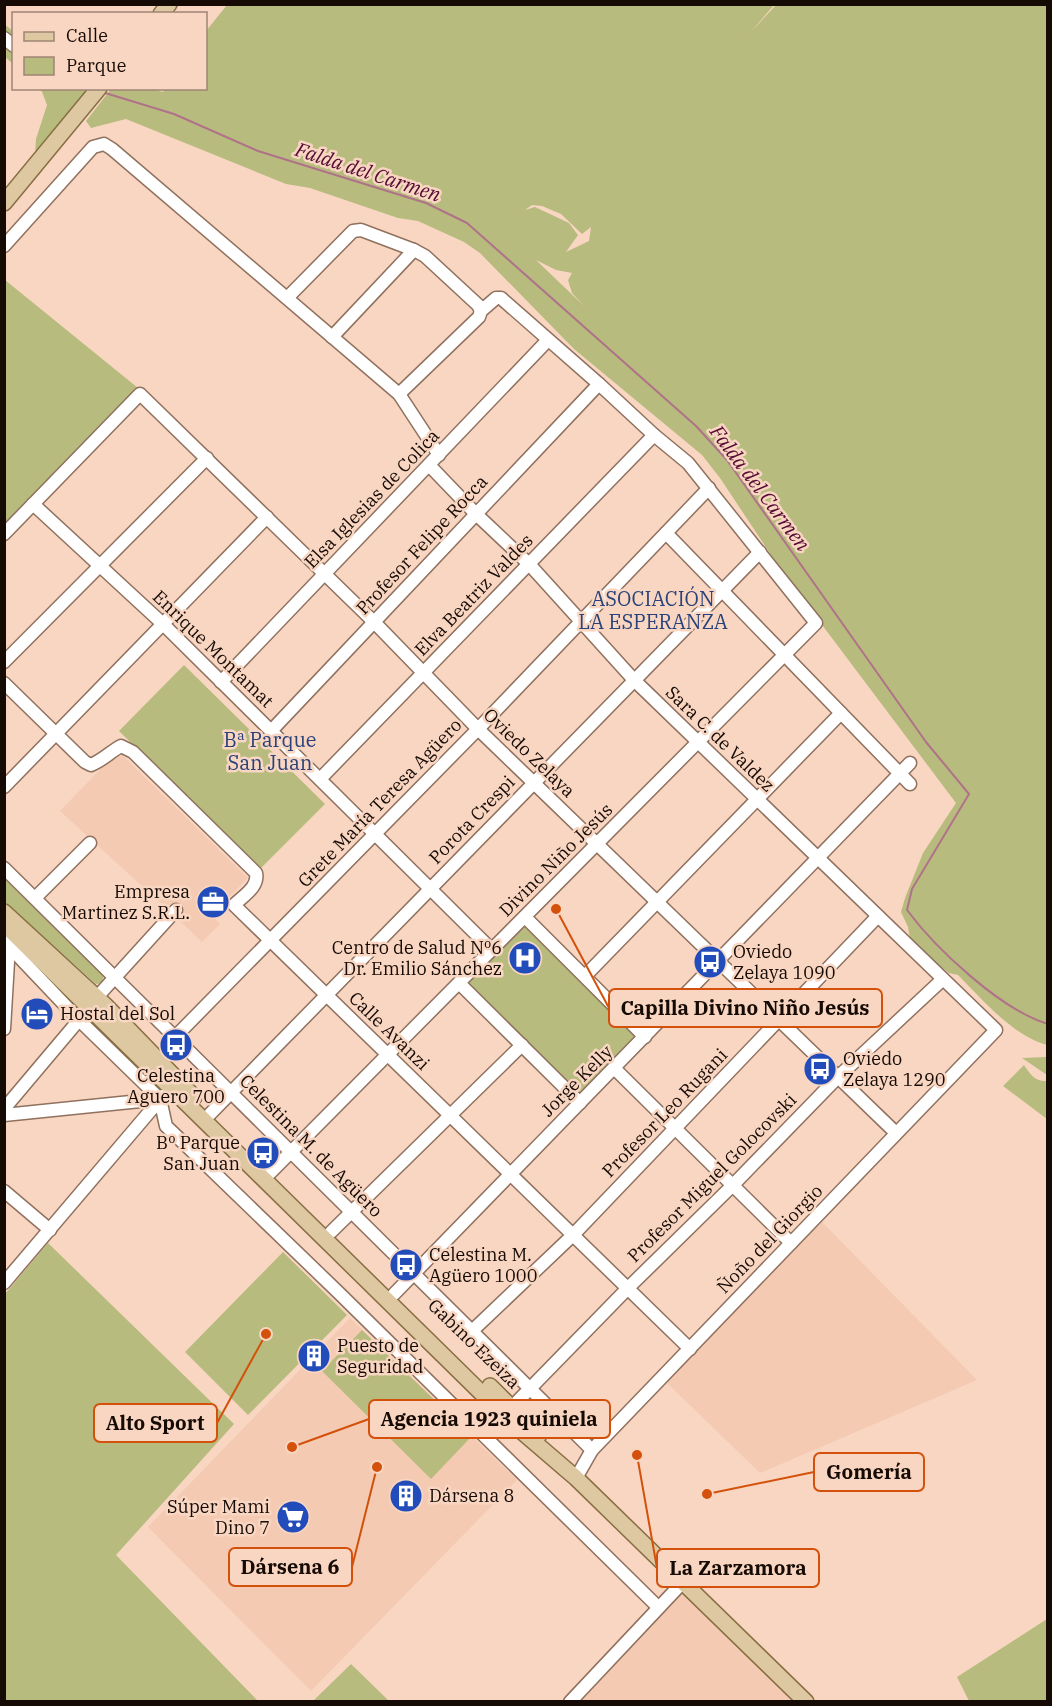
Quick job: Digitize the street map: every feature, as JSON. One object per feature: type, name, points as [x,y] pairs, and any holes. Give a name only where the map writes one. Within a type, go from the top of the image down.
[{"type":"main road","points":[[4,203],[95,94]]},
{"type":"main road","name":"Gabino Ezeiza","points":[[4,912],[165,1093],[512,1423],[576,1478]]},
{"type":"main road","name":"Gabino Ezeiza","points":[[4,924],[9,943],[210,1114],[512,1407],[557,1454],[576,1478]]},
{"type":"main road","points":[[576,1478],[806,1701]]},
{"type":"street","points":[[4,246],[93,147],[104,144],[399,394],[439,455]]},
{"type":"street","points":[[287,298],[353,231],[361,230],[425,256],[478,305],[481,311]]},
{"type":"street","points":[[332,337],[414,250]]},
{"type":"street","points":[[399,394],[479,317],[481,311],[496,298],[501,298],[688,463],[760,552]]},
{"type":"street","name":"Elsa Iglesias de Colica","points":[[221,682],[548,340]]},
{"type":"street","name":"Profesor Felipe Rocca","points":[[271,731],[599,384]]},
{"type":"street","name":"Oviedo Zelaya","points":[[33,504],[140,394],[375,622],[478,729],[896,1134]]},
{"type":"street","name":"Elva Beatriz Valdes","points":[[320,779],[654,435]]},
{"type":"street","points":[[4,662],[207,458]]},
{"type":"street","name":"Sara C. de Valdez","points":[[429,465],[529,564],[634,680],[996,1030]]},
{"type":"street","name":"Grete María Teresa Agüero","points":[[175,1037],[478,729],[709,488]]},
{"type":"street","points":[[4,534],[33,504]]},
{"type":"street","name":"Enrique Montamat","points":[[33,504],[163,624],[492,950]]},
{"type":"street","points":[[4,787],[267,517]]},
{"type":"street","points":[[666,533],[910,784]]},
{"type":"street","name":"Porota Crespi","points":[[210,1114],[760,552]]},
{"type":"street","name":"Divino Niño Jesús","points":[[270,1173],[816,623],[760,552]]},
{"type":"street","name":"Calle Avanzi","points":[[4,683],[86,762],[92,765],[101,761],[121,746],[133,752],[256,873],[257,879],[253,887],[234,905],[690,1349]]},
{"type":"street","points":[[585,976],[841,713]]},
{"type":"street","name":"Jorge Kelly","points":[[394,1294],[910,763]]},
{"type":"street","points":[[35,898],[90,843]]},
{"type":"street","name":"Celestina M. de Agüero","points":[[4,868],[592,1450]]},
{"type":"street","points":[[4,1109],[114,977],[176,909]]},
{"type":"street","points":[[525,916],[645,1037]]},
{"type":"street","name":"Profesor Leo Rugani","points":[[472,1331],[573,1235],[878,916]]},
{"type":"street","points":[[4,1029],[9,943]]},
{"type":"street","name":"Profesor Miguel Golocovski","points":[[512,1407],[838,1077],[942,979]]},
{"type":"street","points":[[459,983],[580,1103]]},
{"type":"street","name":"Ñoño del Giorgio","points":[[576,1478],[592,1450],[996,1030]]},
{"type":"street","points":[[331,1232],[522,1045]]},
{"type":"street","points":[[614,1068],[791,1243]]},
{"type":"street","points":[[4,1115],[165,1093]]},
{"type":"street","points":[[4,1283],[165,1093]]},
{"type":"street","points":[[165,1093],[166,1126],[658,1608]]},
{"type":"street","points":[[4,1191],[50,1230]]},
{"type":"street","points":[[570,1701],[683,1582]]},
{"type":"shaded area","points":[[118,751],[248,878],[211,915],[220,924],[202,942],[176,917],[179,913],[170,904],[166,908],[60,811]]},
{"type":"shaded area","points":[[822,1222],[977,1380],[760,1473],[665,1381]]},
{"type":"shaded area","points":[[350,1318],[517,1480],[311,1691],[148,1527]]},
{"type":"shaded area","points":[[683,1582],[805,1702],[572,1702]]},
{"type":"green space","points":[[227,5],[774,5],[750,33],[776,5],[1047,5],[1047,1045],[1022,1034],[958,975],[949,973],[911,944],[908,927],[901,912],[905,898],[923,853],[956,803],[783,573],[720,478],[702,455],[574,349],[480,253],[464,242],[418,221],[398,218],[310,188],[286,184],[126,119],[91,128],[86,121],[110,90],[163,92],[164,90],[207,90],[207,30]],"holes":[[[532,205],[542,206],[561,214],[582,234],[591,227],[589,241],[566,252],[578,235],[569,223],[535,207],[525,210]],[[536,260],[556,270],[572,273],[568,280],[572,293],[584,306]]]},
{"type":"green space","points":[[4,24],[12,30],[12,63],[5,57]]},
{"type":"green space","points":[[41,90],[87,90],[35,155],[36,139],[47,105]]},
{"type":"green space","points":[[5,280],[138,388],[5,527]]},
{"type":"green space","points":[[184,665],[325,804],[260,869],[119,731]]},
{"type":"green space","points":[[4,878],[104,975],[102,983],[96,984],[5,902]]},
{"type":"green space","points":[[525,925],[638,1037],[582,1093],[577,1092],[468,986],[468,979],[521,926]]},
{"type":"green space","points":[[1047,1057],[1047,1075],[1022,1058]]},
{"type":"green space","points":[[1024,1065],[1036,1079],[1047,1081],[1047,1119],[1003,1086]]},
{"type":"green space","points":[[48,1243],[234,1424],[116,1555],[258,1701],[5,1701],[5,1294]]},
{"type":"green space","points":[[283,1252],[347,1315],[248,1415],[185,1352]]},
{"type":"green space","points":[[362,1330],[472,1436],[431,1479],[322,1371]]},
{"type":"green space","points":[[1047,1619],[1047,1701],[970,1702],[957,1677]]},
{"type":"green space","points":[[351,1664],[389,1701],[313,1701]]},
{"type":"waterway","name":"Falda del Carmen","points":[[102,92],[174,114],[258,151],[426,203],[467,223],[696,426],[727,460],[926,742],[969,794],[912,889],[907,910],[952,960],[990,992],[1010,1006],[1048,1024]]},
{"type":"place","name":"Empresa Martinez S.R.L.","points":[[213,902]]},
{"type":"place","name":"Capilla Divino Niño Jesús","points":[[556,909]]},
{"type":"place","name":"Centro de Salud Nº6 Dr. Emilio Sánchez","points":[[525,958]]},
{"type":"place","name":"Oviedo Zelaya 1090","points":[[710,962]]},
{"type":"place","name":"Hostal del Sol","points":[[37,1014]]},
{"type":"place","name":"Celestina Aguero 700","points":[[176,1045]]},
{"type":"place","name":"Oviedo Zelaya 1290","points":[[820,1069]]},
{"type":"place","name":"Bº Parque San Juan","points":[[263,1153]]},
{"type":"place","name":"Celestina M. Agüero 1000","points":[[406,1265]]},
{"type":"place","name":"Alto Sport","points":[[266,1334]]},
{"type":"place","name":"Puesto de Seguridad","points":[[314,1356]]},
{"type":"place","name":"Agencia 1923 quiniela","points":[[292,1447]]},
{"type":"place","name":"La Zarzamora","points":[[637,1455]]},
{"type":"place","name":"Dársena 6","points":[[377,1467]]},
{"type":"place","name":"Gomería","points":[[707,1494]]},
{"type":"place","name":"Dársena 8","points":[[406,1496]]},
{"type":"place","name":"Súper Mami Dino 7","points":[[293,1517]]},
{"type":"district","name":"ASOCIACIÓN LA ESPERANZA","points":[[653,610]]},
{"type":"district","name":"Bª Parque San Juan","points":[[270,752]]}]
